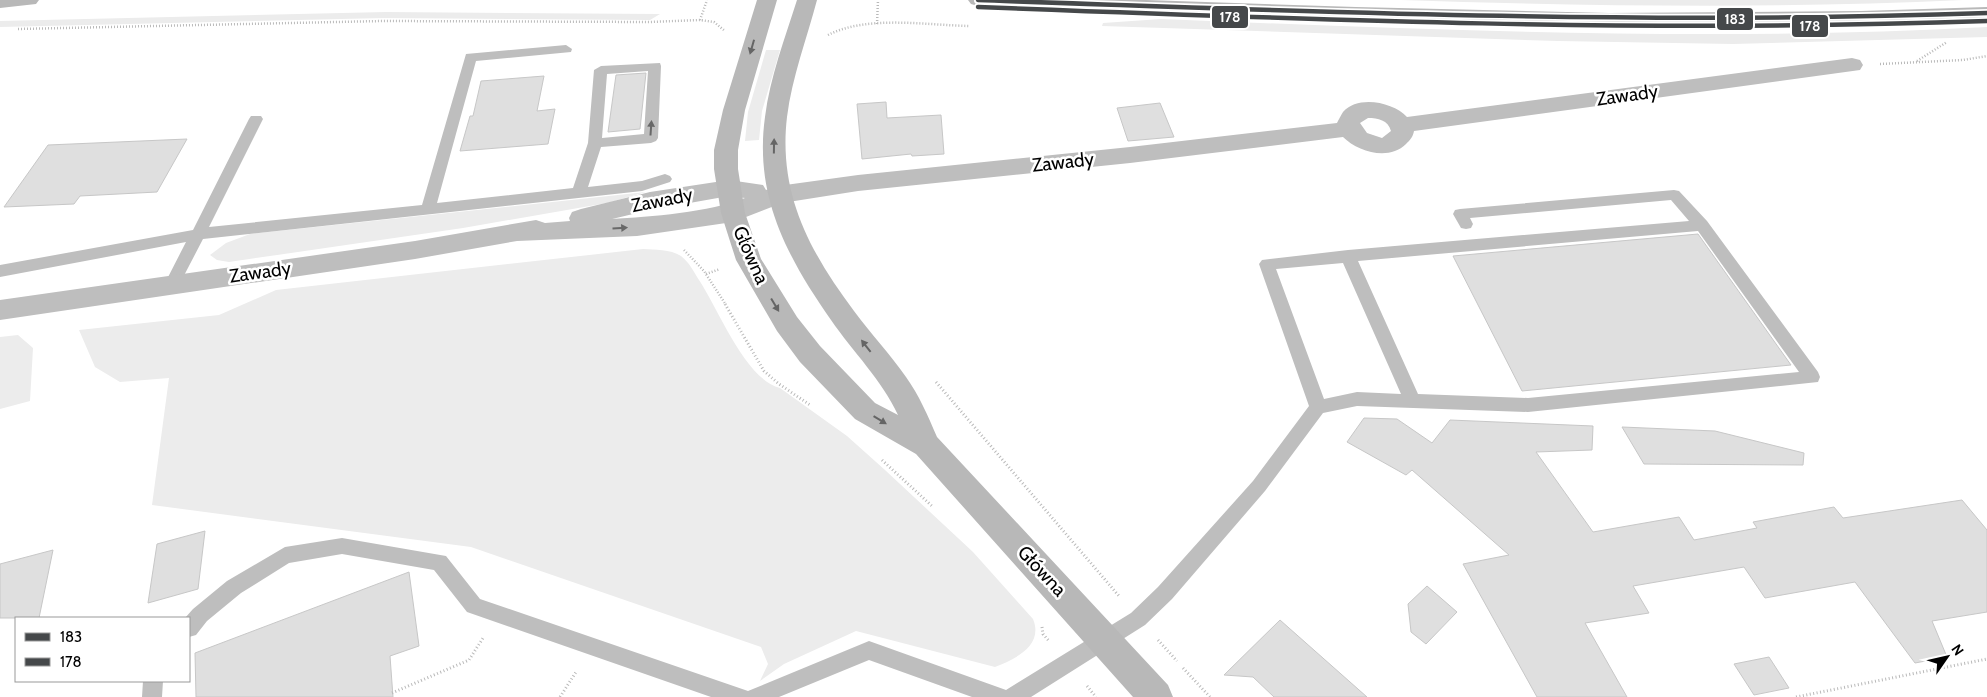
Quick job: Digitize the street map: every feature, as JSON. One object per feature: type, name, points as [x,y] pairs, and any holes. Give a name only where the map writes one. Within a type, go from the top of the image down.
[{"type":"street","points":[[0,2],[29,0]]},
{"type":"street","name":"Główna","points":[[766,0],[728,133],[726,150],[731,200],[749,260],[787,324],[810,354],[865,411],[926,446],[1156,697]]},
{"type":"street","name":"Główna","points":[[807,0],[782,86],[776,118],[774,147],[778,194],[786,220],[804,259],[845,318],[896,384],[912,411],[926,446]]},
{"type":"street","points":[[978,0],[1450,16],[1714,21],[1903,17],[1987,13]]},
{"type":"street","name":"Zawady","points":[[1402,125],[1852,65]]},
{"type":"street","points":[[1365,110],[1388,113],[1402,125],[1403,133],[1399,140],[1391,144],[1381,145],[1360,140],[1348,129],[1347,123],[1356,112],[1365,110]]},
{"type":"street","name":"Zawady","points":[[0,310],[519,233],[637,227],[731,200],[884,180],[1130,155],[1348,129]]},
{"type":"street","name":"Zawady","points":[[519,233],[646,193],[731,200]]},
{"type":"lane","points":[[428,210],[471,57],[566,49]]},
{"type":"lane","points":[[579,193],[595,143],[601,70],[655,66],[651,138],[595,143]]},
{"type":"lane","points":[[172,285],[256,119]]},
{"type":"lane","points":[[0,271],[198,234],[579,193],[646,193],[665,179]]},
{"type":"lane","points":[[1012,697],[1106,641],[1138,619],[1166,593],[1259,486],[1318,407],[1356,399],[1528,405],[1812,377],[1702,225],[1674,195],[1460,214],[1466,224]]},
{"type":"lane","points":[[1318,407],[1267,264],[1702,225]]},
{"type":"lane","points":[[1348,256],[1413,402]]},
{"type":"lane","points":[[190,627],[234,587],[285,555],[342,546],[439,562],[474,606],[740,697]]},
{"type":"lane","points":[[755,697],[869,650],[999,697]]},
{"type":"lane","points":[[152,697],[153,682]]},
{"type":"path","points":[[700,20],[707,0]]},
{"type":"path","points":[[877,24],[878,0]]},
{"type":"path","points":[[13,29],[354,22],[650,22],[700,20],[714,22],[724,29],[727,34]]},
{"type":"path","points":[[1917,62],[1947,42]]},
{"type":"path","points":[[1852,65],[1963,60],[1987,56]]},
{"type":"path","points":[[706,274],[765,373],[813,407]]},
{"type":"path","points":[[931,376],[1138,619],[1210,697]]},
{"type":"path","points":[[876,454],[934,508]]},
{"type":"path","points":[[392,693],[469,660],[498,614]]},
{"type":"path","points":[[1041,626],[1043,634],[1068,664]]},
{"type":"path","points":[[1796,697],[1987,659]]},
{"type":"shaded area","points":[[1401,0],[1963,0],[1823,5],[1682,6]]},
{"type":"shaded area","points":[[386,12],[660,14],[650,20],[384,18],[0,27],[0,21]]},
{"type":"shaded area","points":[[1161,19],[1367,27],[1677,34],[1781,34],[1987,27],[1987,37],[1733,44],[1558,41],[1102,26],[1103,23]]},
{"type":"shaded area","points":[[766,50],[780,50],[762,111],[759,140],[745,141],[748,112]]},
{"type":"shaded area","points":[[646,192],[607,203],[463,228],[229,262],[217,260],[210,255],[226,243],[250,234]]},
{"type":"shaded area","points":[[643,249],[667,251],[684,258],[707,293],[734,342],[755,372],[847,436],[973,552],[1033,619],[1035,637],[1026,650],[1011,660],[995,667],[856,631],[784,664],[760,681],[768,664],[761,647],[471,547],[152,505],[169,378],[120,382],[95,367],[79,330],[219,315],[276,290]]},
{"type":"shaded area","points":[[18,335],[33,348],[30,401],[0,409],[0,337]]},
{"type":"building","points":[[646,73],[640,129],[608,132],[616,75]]},
{"type":"building","points":[[544,76],[537,111],[555,109],[548,144],[460,151],[470,116],[473,116],[481,81]]},
{"type":"building","points":[[886,102],[887,118],[941,115],[944,154],[912,156],[911,154],[862,159],[857,104]]},
{"type":"building","points":[[1160,103],[1174,137],[1128,141],[1117,108]]},
{"type":"building","points":[[187,139],[157,192],[80,196],[74,204],[4,207],[48,145]]},
{"type":"building","points":[[1698,234],[1791,365],[1522,391],[1453,256]]},
{"type":"building","points":[[1364,418],[1397,419],[1432,443],[1450,420],[1593,426],[1592,450],[1536,452],[1593,532],[1679,517],[1694,540],[1757,528],[1753,522],[1834,507],[1843,518],[1962,500],[1987,530],[1987,612],[1932,621],[1947,657],[1915,663],[1855,582],[1765,598],[1744,567],[1633,586],[1649,613],[1585,623],[1627,697],[1537,697],[1463,564],[1509,555],[1412,470],[1406,475],[1347,442]]},
{"type":"building","points":[[1622,427],[1715,431],[1804,453],[1803,465],[1644,464]]},
{"type":"building","points":[[205,531],[198,589],[148,603],[157,544]]},
{"type":"building","points":[[53,550],[39,617],[0,618],[0,564]]},
{"type":"building","points":[[409,572],[419,646],[390,656],[393,697],[196,697],[195,653]]},
{"type":"building","points":[[1427,586],[1457,612],[1426,644],[1411,632],[1408,604]]},
{"type":"building","points":[[1280,620],[1367,697],[1274,697],[1253,677],[1224,675]]},
{"type":"building","points":[[1769,657],[1789,688],[1754,695],[1734,664]]},
{"type":"transit line","name":"183","points":[[978,0],[1545,18],[1765,19],[1987,13]]},
{"type":"transit line","name":"178","points":[[978,7],[1544,26],[1765,27],[1987,21]]}]
